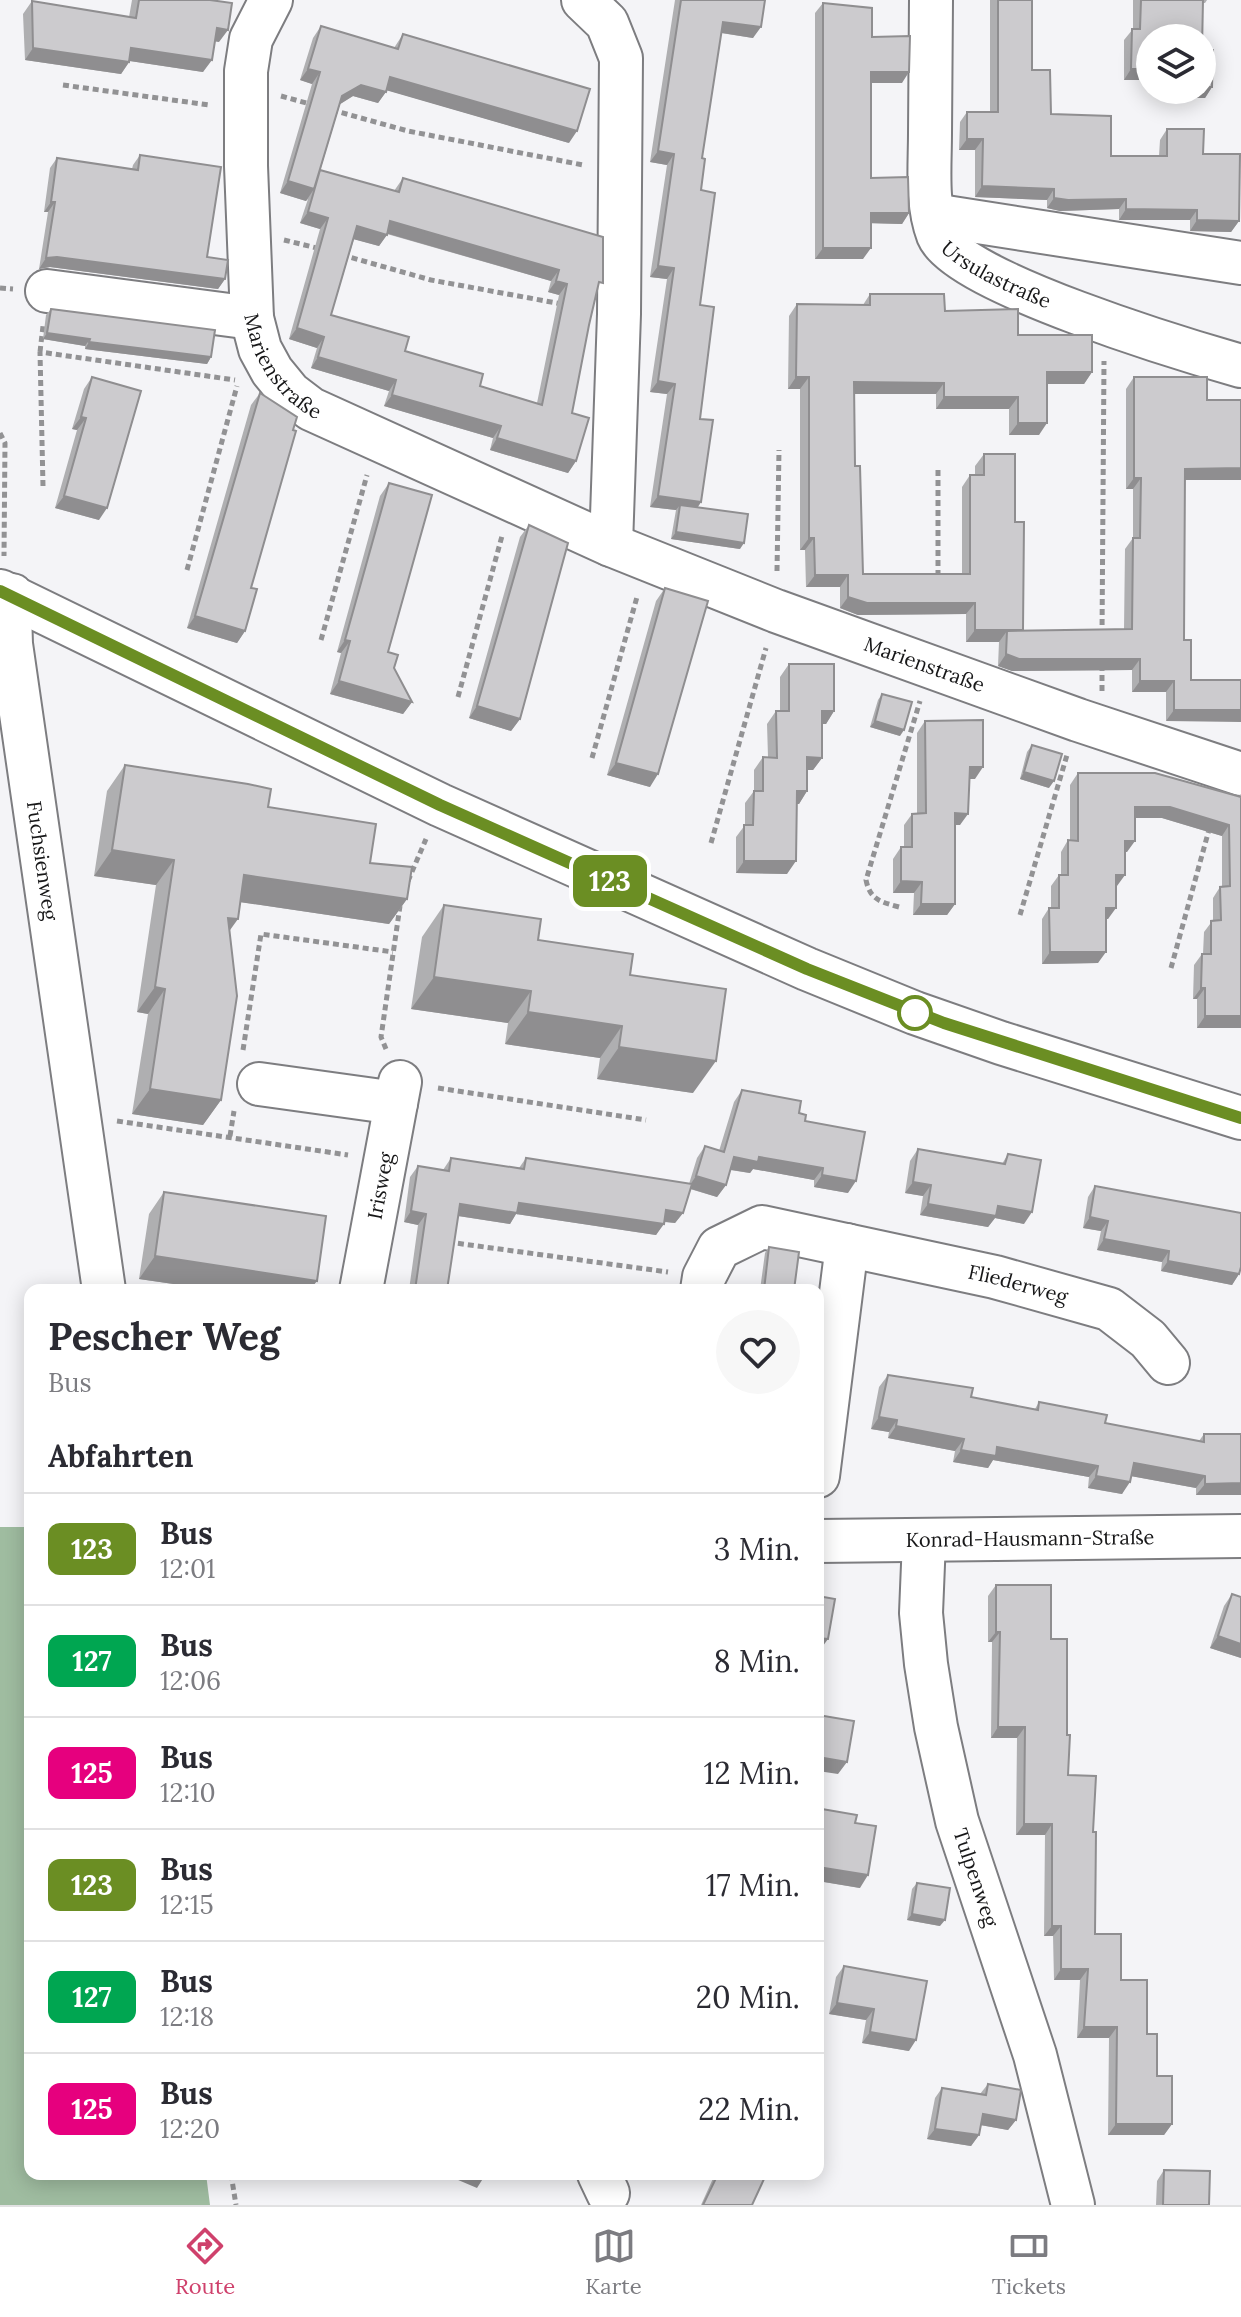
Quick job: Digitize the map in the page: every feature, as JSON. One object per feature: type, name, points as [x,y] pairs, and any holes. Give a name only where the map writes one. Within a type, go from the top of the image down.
[{"type":"street","name":"Marienstraße","points":[[271,0],[251,39],[246,99],[252,318],[260,349],[272,371],[290,393],[311,409],[377,439],[629,551],[776,611],[1233,772]]},
{"type":"street","name":"Ursulastraße","points":[[931,0],[930,201],[939,239],[969,264],[1054,304],[1150,340],[1241,366]]},
{"type":"street","points":[[587,1],[607,23],[621,58],[619,314],[629,551]]},
{"type":"street","points":[[933,215],[1241,263]]},
{"type":"street","points":[[47,291],[252,318]]},
{"type":"street","points":[[6,593],[440,805],[807,969],[915,1013],[1241,1118]]},
{"type":"street","name":"Fuchsienweg","points":[[6,593],[103,1284]]},
{"type":"street","points":[[245,1082],[398,1093]]},
{"type":"street","name":"Irisweg","points":[[362,1284],[398,1093]]},
{"type":"street","name":"Fliederweg","points":[[703,1284],[719,1248],[762,1227],[995,1277],[1109,1309],[1148,1339],[1168,1363]]},
{"type":"street","points":[[824,1428],[847,1245]]},
{"type":"street","name":"Konrad-Hausmann-Straße","points":[[824,1541],[1241,1536]]},
{"type":"street","name":"Tulpenweg","points":[[924,1540],[921,1613],[926,1664],[957,1821],[1035,2055],[1073,2205]]},
{"type":"path","points":[[63,85],[246,99],[620,172]]},
{"type":"path","points":[[249,230],[324,250]]},
{"type":"path","points":[[339,254],[431,280],[619,314]]},
{"type":"path","points":[[1020,915],[1090,724],[1104,347],[1110,325]]},
{"type":"path","points":[[43,486],[40,352],[239,380],[187,570]]},
{"type":"path","points":[[0,433],[6,593]]},
{"type":"path","points":[[321,640],[377,439]]},
{"type":"path","points":[[711,843],[776,611],[779,450]]},
{"type":"path","points":[[938,470],[938,578]]},
{"type":"path","points":[[458,697],[513,499]]},
{"type":"path","points":[[592,758],[629,551]]},
{"type":"path","points":[[899,907],[878,902],[868,892],[866,880],[930,666]]},
{"type":"path","points":[[1171,968],[1233,772]]},
{"type":"path","points":[[404,890],[440,805]]},
{"type":"path","points":[[401,898],[381,1037],[398,1093],[646,1120]]},
{"type":"path","points":[[230,1136],[245,1082],[261,934],[393,952]]},
{"type":"path","points":[[81,1116],[385,1161]]},
{"type":"path","points":[[446,1241],[703,1284]]},
{"type":"path","points":[[232,2180],[236,2205]]},
{"type":"green space","points":[[0,1527],[24,1527],[24,2180],[207,2180],[210,2205],[0,2205]]},
{"type":"building","points":[[139,0],[232,3],[228,30],[217,28],[212,60],[131,48],[129,62],[33,48],[32,1],[136,18]]},
{"type":"building","points":[[681,0],[765,0],[761,27],[723,22],[702,158],[705,159],[701,190],[715,193],[700,305],[714,307],[700,419],[713,420],[701,502],[658,496],[675,384],[658,381],[674,268],[658,266],[674,154],[658,151]]},
{"type":"building","points":[[998,0],[1032,0],[1032,70],[1050,70],[1051,114],[1111,116],[1111,156],[1167,156],[1167,129],[1204,129],[1203,154],[1240,154],[1239,221],[1197,220],[1197,210],[1126,209],[1126,199],[1054,198],[1054,189],[982,186],[983,139],[967,139],[967,112],[998,112]]},
{"type":"building","points":[[1141,0],[1203,0],[1203,24],[1140,24]]},
{"type":"building","points":[[823,3],[872,8],[872,37],[910,36],[909,72],[871,72],[871,178],[908,177],[909,213],[871,213],[871,248],[823,248]]},
{"type":"building","points":[[321,26],[398,49],[403,34],[590,89],[577,131],[390,77],[386,92],[361,85],[342,96],[314,189],[288,181],[320,72],[308,69]]},
{"type":"building","points":[[1132,29],[1136,29],[1136,69],[1131,69]]},
{"type":"building","points":[[140,155],[221,167],[207,257],[228,260],[225,279],[46,258],[55,202],[51,202],[57,158],[138,170]]},
{"type":"building","points":[[320,170],[399,192],[403,178],[603,237],[603,283],[599,282],[572,413],[589,418],[576,461],[497,438],[501,426],[392,395],[396,380],[318,357],[324,337],[297,328],[328,218],[308,212]],"holes":[[[390,221],[559,270],[556,281],[567,284],[542,405],[480,386],[483,374],[405,351],[409,337],[331,315],[357,226],[387,235]]]},
{"type":"building","points":[[870,294],[944,294],[945,311],[1018,309],[1018,335],[1092,335],[1092,372],[1047,372],[1047,423],[1018,423],[1018,397],[944,397],[944,383],[854,382],[855,466],[860,466],[863,574],[970,574],[970,475],[984,475],[984,454],[1015,454],[1015,522],[1024,522],[1023,630],[975,630],[975,603],[867,603],[848,597],[848,575],[815,575],[814,538],[809,538],[809,377],[796,377],[797,304],[870,305]]},
{"type":"building","points":[[51,309],[215,330],[211,357],[89,342],[90,339],[47,333]]},
{"type":"building","points":[[92,377],[141,391],[107,508],[64,496],[86,418],[81,417]]},
{"type":"building","points":[[1134,377],[1207,377],[1207,400],[1241,400],[1241,468],[1185,469],[1184,640],[1191,640],[1191,680],[1241,680],[1241,710],[1174,710],[1174,681],[1140,681],[1140,659],[1019,659],[1006,654],[1007,631],[1132,629],[1133,538],[1140,538],[1141,478],[1134,478]]},
{"type":"building","points":[[260,393],[297,417],[293,430],[296,431],[251,588],[257,589],[245,631],[195,616]]},
{"type":"building","points":[[389,483],[432,495],[388,652],[398,655],[394,668],[412,702],[339,681],[350,641],[345,640]]},
{"type":"building","points":[[680,505],[748,514],[744,543],[676,532]]},
{"type":"building","points":[[529,525],[568,543],[520,719],[477,706]]},
{"type":"building","points":[[665,588],[708,601],[658,774],[616,763]]},
{"type":"building","points":[[789,664],[834,664],[834,711],[822,711],[822,758],[807,757],[807,791],[797,791],[796,861],[744,861],[744,825],[753,825],[754,791],[763,791],[763,757],[777,758],[776,711],[789,711]]},
{"type":"building","points":[[882,694],[912,702],[904,730],[875,721]]},
{"type":"building","points":[[983,720],[983,767],[970,767],[968,814],[955,813],[955,904],[921,904],[922,882],[901,881],[901,847],[912,847],[912,814],[926,813],[925,721]]},
{"type":"building","points":[[1032,745],[1062,754],[1054,781],[1024,772]]},
{"type":"building","points":[[125,765],[271,789],[268,807],[376,824],[370,863],[412,867],[407,899],[244,875],[238,919],[228,918],[237,996],[221,1100],[150,1089],[165,989],[155,987],[174,860],[112,850]]},
{"type":"building","points":[[1078,773],[1155,773],[1241,797],[1241,1016],[1205,1016],[1205,988],[1201,988],[1202,954],[1211,954],[1211,921],[1221,920],[1220,887],[1230,886],[1229,825],[1170,807],[1135,807],[1135,841],[1125,841],[1125,875],[1116,875],[1116,908],[1106,908],[1106,952],[1050,952],[1049,908],[1059,908],[1059,875],[1068,875],[1068,840],[1078,841]]},
{"type":"building","points":[[444,905],[541,919],[538,940],[633,954],[630,975],[726,989],[716,1061],[619,1047],[622,1026],[528,1012],[531,991],[434,977]]},
{"type":"building","points":[[742,1090],[801,1101],[799,1113],[806,1115],[805,1121],[865,1132],[856,1181],[822,1175],[823,1168],[759,1157],[758,1162],[734,1157],[726,1185],[696,1176],[705,1146],[724,1152]]},
{"type":"building","points":[[918,1149],[1005,1164],[1008,1154],[1041,1160],[1032,1212],[998,1206],[996,1216],[928,1204],[931,1185],[913,1182]]},
{"type":"building","points":[[451,1158],[524,1169],[526,1158],[692,1184],[683,1213],[666,1210],[664,1224],[519,1203],[517,1213],[460,1204],[448,1284],[416,1284],[426,1214],[411,1211],[418,1166],[449,1171]]},
{"type":"building","points":[[1095,1186],[1241,1213],[1239,1274],[1168,1261],[1169,1251],[1104,1239],[1108,1221],[1090,1217]]},
{"type":"building","points":[[164,1192],[326,1216],[317,1281],[155,1256]]},
{"type":"building","points":[[769,1247],[799,1252],[795,1284],[765,1284]]},
{"type":"building","points":[[888,1375],[973,1388],[971,1397],[1038,1410],[1039,1402],[1107,1415],[1105,1423],[1204,1442],[1204,1434],[1241,1434],[1241,1483],[1205,1484],[1205,1476],[1134,1463],[1130,1482],[1096,1476],[1098,1466],[997,1447],[996,1456],[961,1450],[964,1439],[896,1426],[897,1420],[879,1417]]},
{"type":"building","points":[[996,1585],[1051,1585],[1051,1639],[1067,1639],[1068,1775],[1096,1776],[1093,1832],[1096,1832],[1095,1934],[1121,1934],[1121,1980],[1147,1980],[1147,2034],[1157,2034],[1157,2076],[1172,2076],[1172,2124],[1116,2124],[1117,2027],[1084,2027],[1088,1969],[1061,1969],[1061,1926],[1052,1926],[1052,1824],[1024,1824],[1025,1727],[998,1727],[1000,1632],[996,1632]]},
{"type":"building","points":[[1232,1594],[1241,1597],[1241,1644],[1218,1636]]},
{"type":"building","points":[[824,1597],[835,1599],[828,1639],[824,1639]]},
{"type":"building","points":[[824,1716],[854,1721],[847,1762],[824,1758]]},
{"type":"building","points":[[824,1809],[857,1815],[855,1823],[876,1826],[868,1875],[824,1868]]},
{"type":"building","points":[[917,1883],[950,1888],[945,1920],[912,1914]]},
{"type":"building","points":[[844,1966],[927,1981],[916,2040],[870,2032],[874,2009],[837,2003]]},
{"type":"building","points":[[988,2084],[1021,2090],[1016,2120],[983,2114],[979,2135],[935,2129],[942,2088],[986,2095]]},
{"type":"building","points":[[1164,2170],[1210,2171],[1209,2205],[1163,2205]]},
{"type":"building","points":[[715,2180],[764,2180],[752,2205],[703,2205]]},
{"type":"bus line","name":"123","points":[[0,591],[440,805],[807,969],[915,1013],[1001,1043],[1241,1118]]}]
